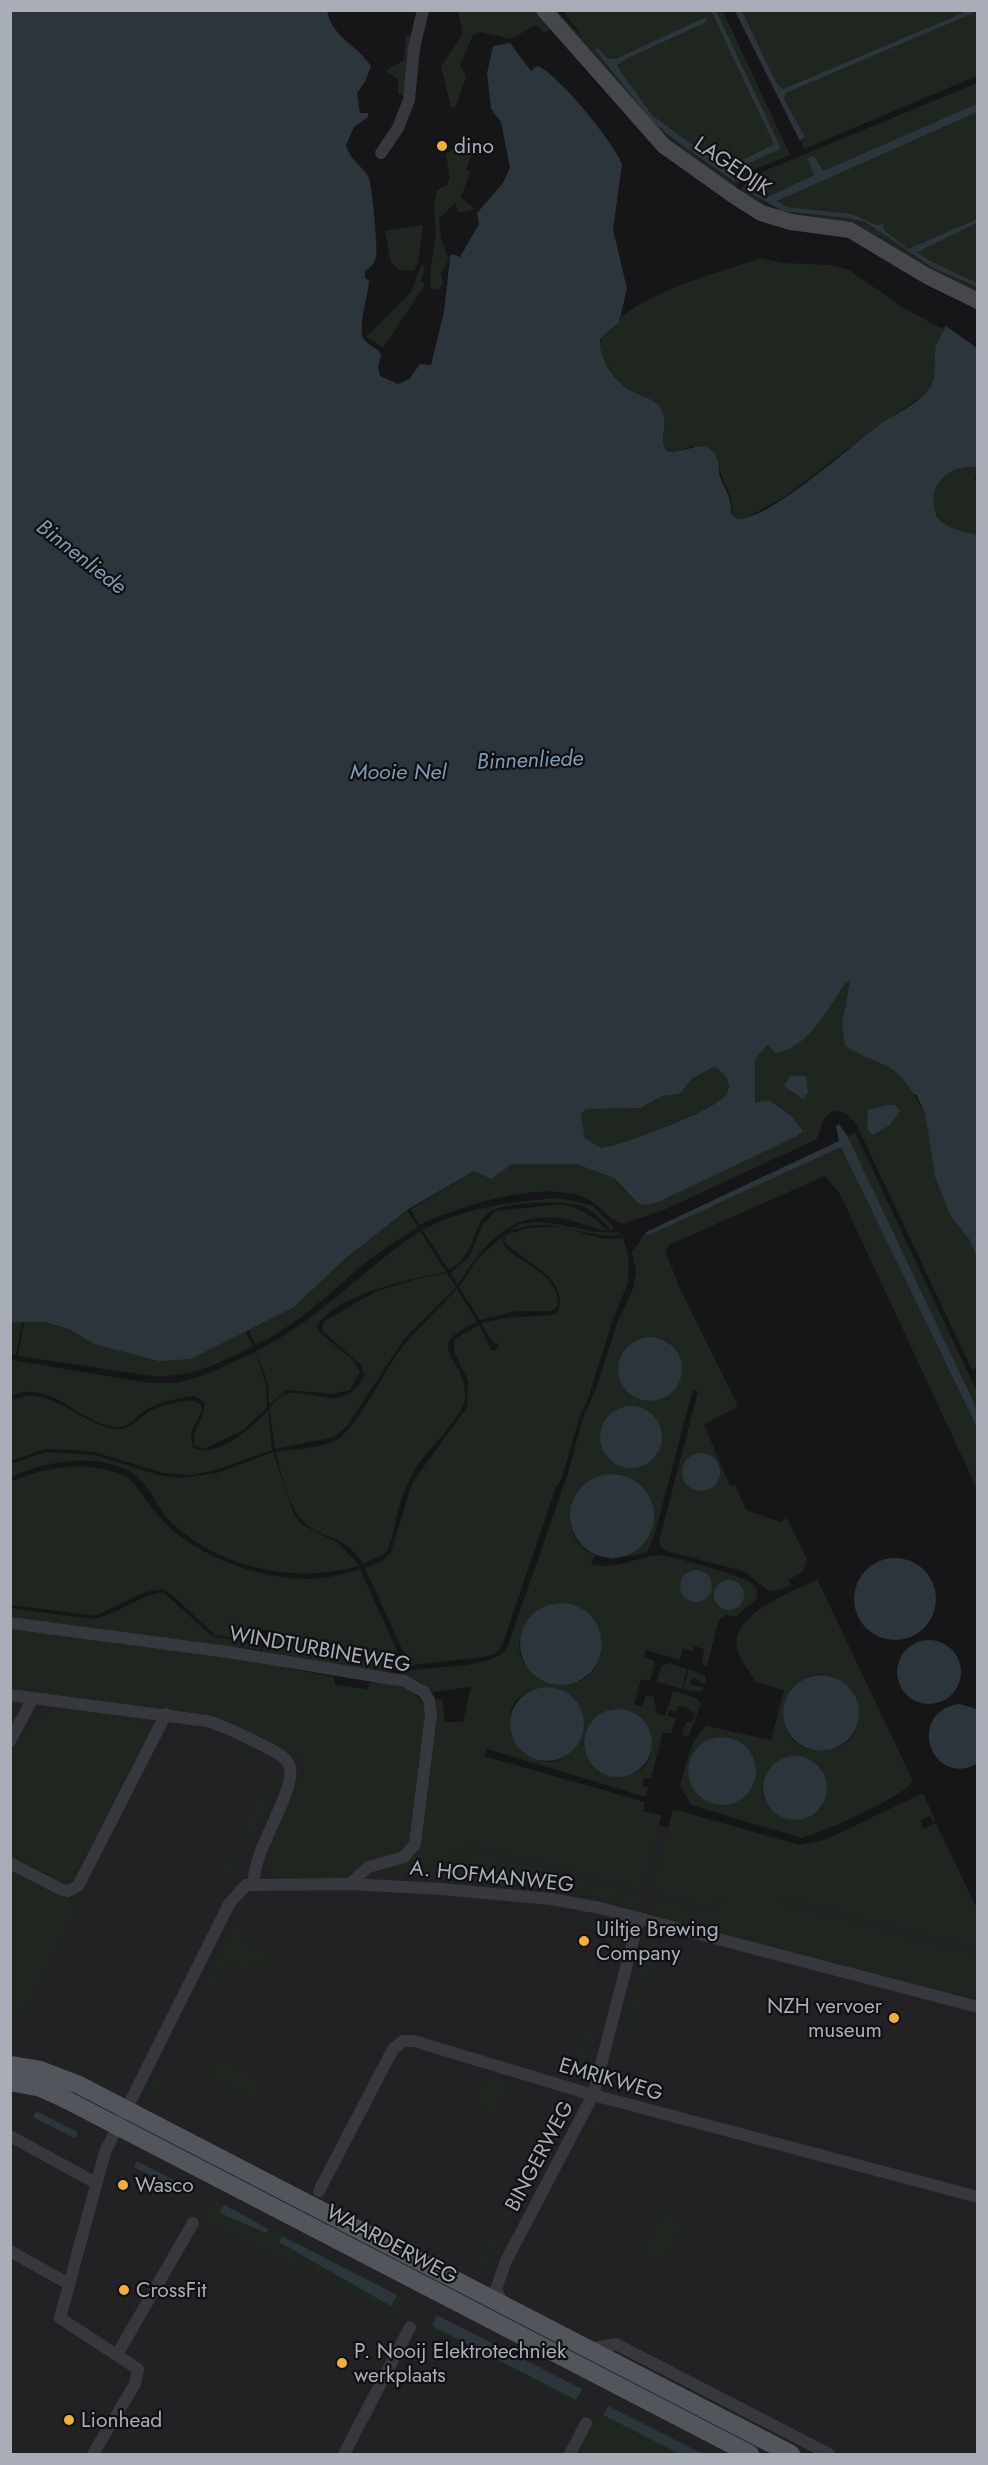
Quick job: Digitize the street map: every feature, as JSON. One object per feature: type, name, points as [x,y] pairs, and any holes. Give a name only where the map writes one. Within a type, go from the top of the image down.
[{"type":"main road","name":"WAARDERWEG","points":[[10,2065],[56,2075],[126,2109],[586,2349],[755,2449]]},
{"type":"main road","name":"WAARDERWEG","points":[[10,2082],[48,2091],[755,2449],[791,2454]]},
{"type":"street","points":[[381,153],[398,128],[409,100],[414,48],[423,10]]},
{"type":"street","name":"LAGEDIJK","points":[[544,10],[664,146],[733,195],[761,213],[791,222],[850,230],[927,276],[978,300]]},
{"type":"street","name":"WINDTURBINEWEG","points":[[10,1623],[238,1653],[394,1679],[421,1689],[429,1700],[431,1714],[415,1844],[404,1857],[368,1867],[350,1884]]},
{"type":"street","points":[[10,1695],[166,1713],[207,1721],[234,1731],[278,1754],[289,1763],[291,1769],[287,1793],[259,1851],[254,1883],[241,1889],[229,1904],[105,2152],[96,2182],[60,2318],[118,2353],[138,2369],[135,2384],[93,2454]]},
{"type":"street","points":[[10,1741],[33,1698]]},
{"type":"street","points":[[10,1863],[62,1890],[68,1891],[78,1886],[166,1713]]},
{"type":"street","name":"A. HOFMANWEG","points":[[254,1883],[350,1884],[527,1896],[577,1904],[639,1918],[978,2007]]},
{"type":"street","name":"BINGERWEG","points":[[502,2304],[496,2289],[506,2261],[593,2095],[639,1918]]},
{"type":"street","name":"EMRIKWEG","points":[[319,2191],[393,2049],[403,2041],[414,2041],[593,2095],[978,2197]]},
{"type":"street","points":[[10,2136],[96,2182]]},
{"type":"street","points":[[118,2353],[193,2223]]},
{"type":"street","points":[[10,2252],[69,2284]]},
{"type":"street","points":[[344,2454],[410,2327]]},
{"type":"street","points":[[586,2349],[616,2344],[830,2454]]},
{"type":"street","points":[[570,2454],[586,2422]]},
{"type":"shaded area","points":[[458,11],[537,11],[553,29],[544,33],[536,25],[511,39],[481,32],[473,35],[460,65],[466,77],[456,107],[451,108],[441,67],[463,33]]},
{"type":"shaded area","points":[[549,11],[557,11],[583,38],[563,11],[711,11],[774,144],[729,167],[723,167],[652,115],[617,67],[626,59],[707,22],[688,26],[613,59],[609,59],[597,47],[595,50],[650,119]]},
{"type":"shaded area","points":[[715,11],[723,11],[790,155],[751,171],[734,188],[682,153],[652,120],[669,136],[735,183],[731,171],[780,146]]},
{"type":"shaded area","points":[[742,11],[967,11],[783,89],[776,83]]},
{"type":"shaded area","points":[[977,11],[977,76],[804,149],[801,141],[804,139],[784,99],[786,93]]},
{"type":"shaded area","points":[[406,34],[412,36],[406,96],[398,94],[398,79],[385,71],[404,60]]},
{"type":"shaded area","points":[[977,83],[977,104],[969,109],[823,171],[814,156],[808,159],[814,175],[766,197],[745,187],[768,205],[782,211],[865,222],[933,268],[977,287],[977,296],[881,242],[774,212],[740,191],[749,179],[764,171]]},
{"type":"shaded area","points":[[977,112],[977,219],[908,249],[884,230],[883,224],[877,225],[852,214],[778,204],[781,197]]},
{"type":"shaded area","points":[[456,147],[473,151],[466,170],[470,172],[461,197],[475,209],[459,213],[455,203],[439,219],[441,239],[449,259],[441,273],[443,284],[438,290],[431,288],[435,241],[435,198],[437,190],[447,185],[450,178],[446,154]]},
{"type":"shaded area","points":[[977,223],[977,283],[918,255],[919,249]]},
{"type":"shaded area","points":[[423,225],[418,263],[414,271],[399,270],[391,262],[385,231]]},
{"type":"shaded area","points":[[760,258],[784,263],[831,265],[849,270],[904,308],[941,328],[946,326],[935,351],[936,370],[930,387],[921,397],[878,426],[786,496],[743,520],[734,517],[718,459],[692,446],[679,452],[666,450],[664,445],[665,420],[662,410],[650,399],[621,383],[602,357],[599,343],[622,317],[640,304],[673,288]]},
{"type":"shaded area","points":[[421,265],[425,266],[421,281],[425,285],[383,348],[366,337],[411,292]]},
{"type":"shaded area","points":[[966,466],[977,467],[975,480],[978,482],[977,535],[946,525],[937,516],[934,504],[935,490],[943,476]]},
{"type":"shaded area","points":[[856,978],[862,1055],[894,1069],[905,1080],[925,1113],[935,1177],[950,1215],[970,1239],[977,1257],[977,1372],[976,1368],[972,1370],[857,1126],[843,1112],[834,1111],[825,1118],[815,1140],[666,1209],[623,1224],[581,1196],[563,1192],[542,1192],[498,1198],[456,1210],[419,1225],[411,1209],[474,1171],[491,1178],[512,1164],[576,1164],[614,1178],[638,1203],[791,1116],[769,1100],[755,1104],[755,1059],[768,1043],[846,982]]},
{"type":"shaded area","points":[[714,1067],[726,1078],[729,1089],[720,1100],[706,1108],[647,1134],[601,1148],[585,1138],[581,1113],[587,1109],[641,1108],[662,1096],[679,1093],[693,1078]]},
{"type":"shaded area","points":[[855,1132],[977,1392],[977,1409],[848,1137]]},
{"type":"shaded area","points":[[845,1140],[977,1425],[977,1489],[840,1194],[825,1176],[671,1244],[665,1250],[680,1289],[738,1406],[704,1425],[730,1486],[735,1485],[746,1510],[780,1522],[787,1518],[807,1559],[803,1571],[789,1580],[791,1585],[781,1590],[769,1591],[743,1571],[666,1551],[660,1546],[659,1541],[698,1392],[693,1389],[655,1533],[647,1553],[612,1559],[595,1556],[591,1564],[618,1565],[659,1555],[706,1566],[746,1580],[756,1588],[757,1599],[735,1617],[726,1615],[719,1620],[707,1666],[702,1665],[704,1649],[694,1646],[692,1652],[683,1648],[680,1660],[646,1650],[644,1657],[655,1661],[650,1681],[641,1679],[634,1704],[642,1707],[646,1695],[654,1697],[656,1713],[665,1716],[673,1691],[697,1698],[701,1704],[688,1737],[682,1735],[686,1722],[692,1722],[695,1714],[688,1708],[678,1706],[676,1712],[669,1710],[668,1716],[676,1718],[671,1733],[663,1733],[651,1779],[644,1777],[642,1785],[648,1787],[646,1797],[487,1749],[484,1756],[645,1802],[643,1811],[661,1815],[643,1890],[469,1844],[413,1876],[369,1873],[396,1866],[416,1851],[423,1833],[435,1700],[442,1699],[445,1722],[463,1722],[471,1687],[431,1692],[420,1682],[400,1674],[487,1661],[499,1656],[507,1648],[567,1476],[584,1415],[596,1389],[617,1323],[633,1289],[636,1272],[632,1252],[646,1232],[647,1236]],"holes":[[[645,1337],[660,1338],[670,1343],[665,1397],[648,1400],[635,1396],[625,1388],[618,1365],[622,1353],[631,1343]],[[626,1407],[638,1408],[648,1413],[660,1429],[661,1439],[653,1458],[643,1466],[609,1459],[604,1452],[605,1420],[615,1410]],[[618,1474],[635,1482],[647,1494],[652,1508],[652,1523],[646,1538],[636,1549],[622,1556],[603,1557],[587,1551],[577,1540],[571,1527],[571,1512],[575,1497],[585,1485],[599,1477]],[[555,1603],[602,1637],[598,1662],[586,1677],[570,1684],[551,1682],[535,1675],[523,1662],[519,1645],[527,1625],[546,1606]],[[544,1687],[554,1689],[564,1693],[578,1706],[584,1725],[582,1735],[577,1745],[561,1759],[544,1762],[529,1755],[517,1742],[511,1725],[512,1709],[522,1695]],[[618,1709],[631,1712],[641,1719],[648,1729],[651,1740],[648,1761],[642,1769],[632,1774],[613,1774],[604,1773],[593,1766],[587,1757],[584,1739],[592,1722],[599,1716]]]},
{"type":"shaded area","points":[[559,1198],[593,1206],[614,1228],[611,1230],[590,1210],[578,1205],[536,1203],[506,1206],[487,1214],[478,1227],[464,1257],[449,1270],[422,1230],[455,1216],[489,1207]]},
{"type":"shaded area","points":[[561,1204],[587,1214],[608,1231],[563,1219],[528,1220],[514,1225],[500,1233],[488,1244],[458,1285],[450,1273],[469,1257],[483,1224],[496,1211]]},
{"type":"shaded area","points":[[407,1210],[418,1227],[381,1251],[298,1320],[255,1345],[249,1330],[294,1307],[346,1258]]},
{"type":"shaded area","points":[[538,1222],[599,1232],[619,1232],[621,1235],[592,1234],[539,1225],[507,1232],[519,1224]]},
{"type":"shaded area","points":[[562,1227],[604,1239],[623,1238],[629,1259],[628,1283],[612,1322],[588,1399],[579,1418],[562,1478],[556,1487],[502,1646],[495,1654],[484,1657],[402,1668],[408,1656],[403,1651],[365,1568],[384,1560],[391,1552],[412,1483],[467,1407],[468,1381],[454,1352],[454,1339],[479,1325],[491,1350],[495,1351],[499,1344],[492,1341],[481,1323],[504,1318],[552,1315],[558,1312],[560,1300],[551,1280],[505,1243],[505,1235],[529,1228]]},
{"type":"shaded area","points":[[420,1231],[446,1272],[395,1284],[357,1297],[327,1315],[317,1326],[318,1331],[353,1360],[360,1372],[350,1390],[332,1394],[287,1390],[269,1405],[268,1383],[256,1351],[300,1325]]},
{"type":"shaded area","points":[[503,1236],[504,1246],[538,1271],[553,1286],[558,1305],[552,1311],[517,1311],[480,1320],[459,1287],[477,1259]]},
{"type":"shaded area","points":[[447,1273],[456,1287],[404,1339],[347,1426],[334,1437],[275,1449],[269,1408],[279,1398],[283,1395],[303,1393],[336,1398],[356,1388],[364,1375],[361,1365],[322,1330],[324,1321],[375,1292],[413,1280]]},
{"type":"shaded area","points":[[457,1289],[477,1322],[460,1331],[448,1347],[464,1384],[463,1406],[452,1424],[421,1460],[413,1473],[400,1505],[392,1538],[385,1554],[363,1564],[348,1547],[310,1527],[297,1514],[289,1498],[275,1452],[323,1445],[338,1439],[346,1432],[363,1410],[403,1346]]},
{"type":"shaded area","points":[[11,1322],[22,1322],[16,1355],[11,1354]]},
{"type":"shaded area","points":[[24,1322],[45,1322],[69,1329],[94,1344],[224,1342],[245,1331],[253,1346],[193,1372],[153,1376],[18,1356]]},
{"type":"shaded area","points":[[256,1352],[266,1385],[267,1408],[243,1430],[204,1449],[195,1446],[196,1429],[203,1413],[204,1402],[195,1396],[158,1404],[127,1425],[119,1427],[105,1425],[91,1419],[53,1397],[40,1393],[26,1392],[11,1396],[11,1360],[148,1383],[176,1383],[202,1376]]},
{"type":"shaded area","points":[[26,1396],[50,1400],[93,1422],[116,1429],[126,1428],[157,1408],[192,1400],[201,1405],[202,1410],[191,1433],[193,1448],[203,1450],[213,1449],[234,1440],[268,1410],[272,1450],[216,1470],[193,1475],[163,1473],[94,1452],[70,1450],[45,1449],[11,1461],[11,1400]]},
{"type":"shaded area","points":[[45,1452],[95,1455],[158,1475],[181,1478],[217,1473],[273,1452],[294,1515],[301,1524],[338,1543],[360,1566],[310,1573],[285,1572],[235,1561],[212,1551],[171,1522],[137,1476],[117,1466],[102,1462],[55,1463],[11,1477],[11,1464]]},
{"type":"shaded area","points":[[82,1466],[125,1476],[164,1522],[179,1535],[197,1548],[240,1567],[287,1578],[309,1579],[329,1577],[360,1569],[398,1653],[374,1660],[330,1648],[264,1642],[264,1639],[269,1638],[269,1631],[259,1630],[258,1638],[262,1639],[259,1642],[215,1635],[172,1595],[162,1589],[146,1592],[95,1616],[11,1605],[11,1482],[46,1470]]},
{"type":"shaded area","points":[[817,1579],[913,1781],[907,1788],[879,1805],[801,1838],[691,1805],[680,1785],[696,1737],[707,1726],[771,1740],[784,1690],[755,1682],[738,1653],[737,1636],[752,1615]],"holes":[[[821,1674],[837,1678],[848,1688],[856,1700],[858,1714],[856,1727],[850,1739],[838,1748],[822,1751],[805,1748],[793,1740],[786,1728],[784,1714],[786,1700],[793,1688],[805,1678]],[[722,1737],[736,1741],[747,1749],[753,1759],[752,1783],[746,1794],[735,1802],[721,1805],[690,1783],[689,1766],[694,1752],[699,1746]],[[786,1758],[809,1761],[821,1770],[823,1776],[821,1808],[806,1818],[792,1820],[773,1809],[764,1798],[762,1791],[765,1777],[780,1761]]]},
{"type":"shaded area","points":[[163,1592],[212,1636],[262,1645],[260,1650],[11,1618],[11,1608],[92,1619]]},
{"type":"shaded area","points":[[11,1629],[245,1660],[334,1677],[335,1685],[368,1689],[370,1682],[404,1688],[417,1696],[426,1711],[409,1835],[405,1847],[398,1853],[370,1858],[344,1877],[274,1876],[269,1866],[268,1854],[271,1840],[304,1774],[306,1766],[302,1760],[233,1724],[201,1713],[11,1689]]},
{"type":"shaded area","points":[[11,1640],[186,1665],[415,1792],[419,1763],[974,1907],[977,1905],[977,2454],[11,2454]]},
{"type":"shaded area","points":[[264,1645],[334,1653],[374,1662],[390,1660],[398,1656],[399,1670],[372,1671],[333,1665],[262,1651]]},
{"type":"shaded area","points":[[669,1663],[687,1669],[682,1689],[657,1682],[661,1667]]},
{"type":"shaded area","points":[[689,1669],[705,1676],[706,1685],[694,1678],[690,1681],[691,1685],[705,1687],[701,1692],[683,1689]]},
{"type":"shaded area","points":[[50,1710],[120,1714],[144,1723],[149,1729],[147,1738],[75,1875],[69,1881],[59,1880],[11,1854],[10,1756],[31,1722]]},
{"type":"shaded area","points":[[243,1747],[271,1764],[278,1777],[274,1797],[264,1817],[259,1819],[250,1844],[240,1838],[261,1794],[266,1797],[272,1780],[263,1766],[241,1754]]},
{"type":"shaded area","points":[[923,1793],[935,1820],[933,1822],[930,1816],[920,1820],[923,1829],[936,1823],[977,1909],[977,1948],[781,1897],[787,1905],[977,1955],[977,1994],[974,1998],[653,1915],[648,1904],[649,1896],[709,1912],[724,1902],[722,1898],[708,1906],[651,1892],[673,1809],[800,1845],[825,1840]]},
{"type":"shaded area","points":[[233,1848],[241,1853],[221,1891],[216,1883]]},
{"type":"shaded area","points":[[467,1849],[642,1895],[639,1905],[632,1909],[621,1906],[618,1901],[559,1889],[555,1893],[549,1887],[525,1885],[521,1889],[516,1884],[492,1882],[485,1885],[478,1881],[464,1879],[452,1883],[448,1878],[421,1876]]},
{"type":"shaded area","points":[[11,1866],[80,1902],[11,2035]]},
{"type":"shaded area","points":[[580,1918],[611,1925],[617,1934],[615,1952],[608,1950],[610,1935],[605,1931],[579,1925]]},
{"type":"shaded area","points":[[235,1925],[242,1928],[238,1937],[275,1958],[269,1969],[251,1959],[245,1970],[227,1961],[211,1992],[202,1988]]},
{"type":"shaded area","points":[[649,1937],[657,1939],[645,1985],[636,1982]]},
{"type":"shaded area","points":[[636,1986],[644,1988],[633,2031],[625,2029]]},
{"type":"shaded area","points":[[585,2030],[594,2032],[581,2070],[575,2070],[578,2037],[584,2038]]},
{"type":"shaded area","points":[[216,2057],[262,2081],[254,2098],[207,2074]]},
{"type":"shaded area","points":[[52,2061],[104,2083],[100,2092],[38,2063]]},
{"type":"shaded area","points":[[161,2066],[170,2071],[155,2100],[150,2097],[151,2086]]},
{"type":"shaded area","points":[[487,2076],[511,2082],[495,2115],[472,2103]]},
{"type":"shaded area","points":[[564,2096],[569,2101],[569,2107],[548,2151],[542,2148],[557,2120],[554,2116]]},
{"type":"shaded area","points":[[604,2111],[601,2127],[588,2150],[581,2146],[595,2119]]},
{"type":"shaded area","points":[[518,2187],[526,2192],[510,2222],[503,2218]]},
{"type":"shaded area","points":[[214,2198],[402,2296],[405,2307],[400,2317],[299,2262],[288,2279],[282,2276],[288,2265],[209,2222],[202,2229],[200,2224]]},
{"type":"shaded area","points":[[665,2211],[684,2222],[664,2262],[644,2252]]},
{"type":"shaded area","points":[[498,2226],[506,2230],[485,2271],[472,2265],[480,2260]]},
{"type":"shaded area","points":[[434,2313],[437,2315],[432,2326],[576,2400],[582,2389],[587,2392],[580,2407],[426,2327]]},
{"type":"shaded area","points":[[608,2406],[603,2416],[680,2454],[577,2454],[596,2416]]},
{"type":"water","name":"Mooie Nel","points":[[11,10],[327,11],[334,28],[371,66],[365,82],[357,93],[360,113],[368,113],[368,117],[354,127],[346,145],[370,181],[374,216],[376,256],[375,261],[365,271],[365,278],[369,281],[362,319],[363,338],[381,354],[378,368],[380,376],[398,384],[409,379],[420,364],[431,365],[444,312],[450,257],[452,254],[460,257],[479,224],[477,213],[503,183],[510,168],[501,122],[491,109],[487,73],[493,46],[510,43],[531,71],[537,66],[546,71],[571,94],[608,141],[622,164],[613,229],[627,289],[619,322],[600,339],[604,361],[624,386],[658,405],[664,416],[663,439],[666,450],[672,452],[707,447],[712,451],[718,460],[719,475],[729,498],[731,513],[736,519],[750,517],[787,496],[879,425],[920,399],[932,383],[936,349],[946,326],[977,348],[977,467],[960,468],[946,475],[936,487],[934,505],[941,522],[977,535],[977,1257],[969,1239],[950,1215],[935,1177],[925,1113],[916,1094],[914,1095],[906,1083],[891,1069],[845,1046],[842,1025],[850,981],[845,983],[807,1036],[786,1050],[775,1053],[768,1044],[755,1059],[755,1103],[769,1100],[791,1116],[803,1131],[797,1136],[658,1202],[645,1205],[638,1203],[614,1178],[576,1164],[512,1164],[491,1179],[474,1171],[407,1210],[346,1258],[294,1307],[191,1359],[159,1361],[94,1344],[69,1329],[45,1322],[11,1322]],"holes":[[[714,1067],[724,1075],[729,1089],[720,1100],[706,1108],[648,1134],[601,1148],[585,1138],[581,1113],[587,1109],[641,1108],[662,1096],[679,1094],[693,1078]]]},
{"type":"water","points":[[711,11],[716,11],[780,146],[780,149],[731,171],[736,183],[669,136],[651,120],[595,50],[597,47],[609,59],[617,58],[706,17],[707,22],[626,59],[617,66],[652,115],[723,167],[729,167],[774,144]]},
{"type":"water","points":[[735,11],[742,11],[776,82],[783,89],[967,11],[978,11],[786,93],[784,99],[805,137],[800,141]]},
{"type":"water","points":[[977,104],[977,112],[777,201],[787,207],[852,214],[877,225],[883,224],[884,230],[908,249],[977,219],[977,223],[917,252],[928,260],[977,283],[977,287],[933,268],[865,222],[782,211],[743,189],[744,187],[767,197],[814,175],[807,158],[814,156],[823,171]]},
{"type":"water","points":[[790,1076],[806,1076],[808,1092],[803,1099],[784,1086]]},
{"type":"water","points":[[895,1105],[900,1111],[890,1125],[873,1135],[867,1129],[868,1110]]},
{"type":"water","points":[[839,1124],[848,1137],[977,1409],[977,1427],[841,1147],[647,1236],[646,1232],[839,1141],[836,1126]]},
{"type":"water","points":[[644,1337],[656,1337],[673,1346],[680,1357],[682,1369],[680,1381],[673,1392],[656,1401],[644,1401],[632,1396],[623,1387],[618,1375],[618,1363],[623,1351],[632,1342]]},
{"type":"water","points":[[631,1406],[643,1408],[653,1415],[660,1425],[662,1437],[660,1449],[653,1459],[643,1466],[631,1468],[619,1466],[609,1459],[602,1449],[600,1437],[602,1425],[609,1415],[619,1408]]},
{"type":"water","points":[[701,1453],[715,1458],[720,1472],[715,1486],[701,1491],[687,1486],[682,1472],[687,1458]]},
{"type":"water","points":[[612,1474],[628,1477],[642,1486],[651,1500],[654,1516],[651,1532],[642,1546],[628,1555],[612,1558],[596,1555],[582,1546],[573,1532],[570,1516],[573,1500],[582,1486],[596,1477]]},
{"type":"water","points":[[887,1558],[903,1558],[918,1565],[929,1576],[936,1591],[933,1615],[924,1628],[903,1640],[887,1640],[872,1633],[861,1622],[854,1607],[854,1591],[861,1576],[872,1565]]},
{"type":"water","points":[[696,1570],[707,1575],[712,1586],[707,1597],[696,1602],[685,1597],[680,1586],[685,1575]]},
{"type":"water","points":[[729,1580],[740,1584],[744,1595],[740,1606],[729,1610],[718,1606],[714,1595],[718,1584]]},
{"type":"water","points":[[561,1603],[577,1606],[590,1615],[599,1628],[602,1644],[599,1660],[590,1673],[577,1682],[561,1685],[545,1682],[532,1673],[523,1660],[520,1644],[523,1628],[532,1615],[545,1606]]},
{"type":"water","points":[[923,1640],[935,1640],[952,1649],[959,1660],[961,1672],[959,1684],[952,1695],[935,1704],[923,1704],[911,1699],[902,1690],[897,1678],[897,1666],[902,1654],[911,1645]]},
{"type":"water","points":[[829,1675],[842,1681],[853,1692],[859,1705],[857,1728],[842,1745],[829,1751],[813,1751],[800,1745],[785,1728],[783,1705],[789,1692],[806,1677]]},
{"type":"water","points":[[547,1687],[561,1690],[573,1698],[581,1710],[584,1724],[581,1738],[573,1750],[561,1758],[547,1761],[533,1758],[521,1750],[513,1738],[510,1724],[513,1710],[521,1698],[533,1690]]},
{"type":"water","points":[[959,1704],[977,1709],[977,1764],[961,1769],[947,1766],[937,1758],[930,1746],[929,1733],[933,1720],[943,1710]]},
{"type":"water","points":[[618,1709],[631,1712],[642,1719],[649,1730],[652,1743],[649,1756],[642,1767],[631,1774],[618,1777],[605,1774],[594,1767],[587,1756],[584,1743],[587,1730],[594,1719],[605,1712]]},
{"type":"water","points":[[722,1737],[735,1740],[746,1747],[753,1758],[756,1771],[753,1784],[746,1795],[735,1802],[722,1805],[709,1802],[698,1795],[691,1784],[688,1771],[691,1758],[698,1747],[709,1740]]},
{"type":"water","points":[[795,1756],[813,1762],[821,1770],[827,1788],[821,1806],[813,1814],[795,1820],[777,1814],[769,1806],[763,1788],[769,1770],[777,1762]]},
{"type":"water","points":[[36,2111],[77,2132],[77,2136],[74,2138],[33,2117]]},
{"type":"water","points":[[137,2161],[193,2190],[190,2196],[134,2167]]},
{"type":"water","points":[[225,2205],[268,2229],[266,2233],[220,2213],[221,2208]]},
{"type":"water","points":[[282,2236],[397,2295],[391,2306],[279,2242]]},
{"type":"water","points":[[437,2315],[582,2389],[576,2400],[432,2326]]},
{"type":"water","points":[[608,2406],[703,2454],[680,2454],[603,2415]]},
{"type":"place","name":"dino","points":[[442,146]]},
{"type":"place","name":"Uiltje Brewing Company","points":[[584,1941]]},
{"type":"place","name":"NZH vervoer museum","points":[[894,2018]]},
{"type":"place","name":"Wasco","points":[[123,2185]]},
{"type":"place","name":"CrossFit","points":[[124,2290]]},
{"type":"place","name":"P. Nooij Elektrotechniek werkplaats","points":[[342,2363]]},
{"type":"place","name":"Lionhead","points":[[69,2420]]},
{"type":"water label","name":"Binnenliede","points":[[82,556]]},
{"type":"water label","name":"Binnenliede","points":[[530,759]]}]
